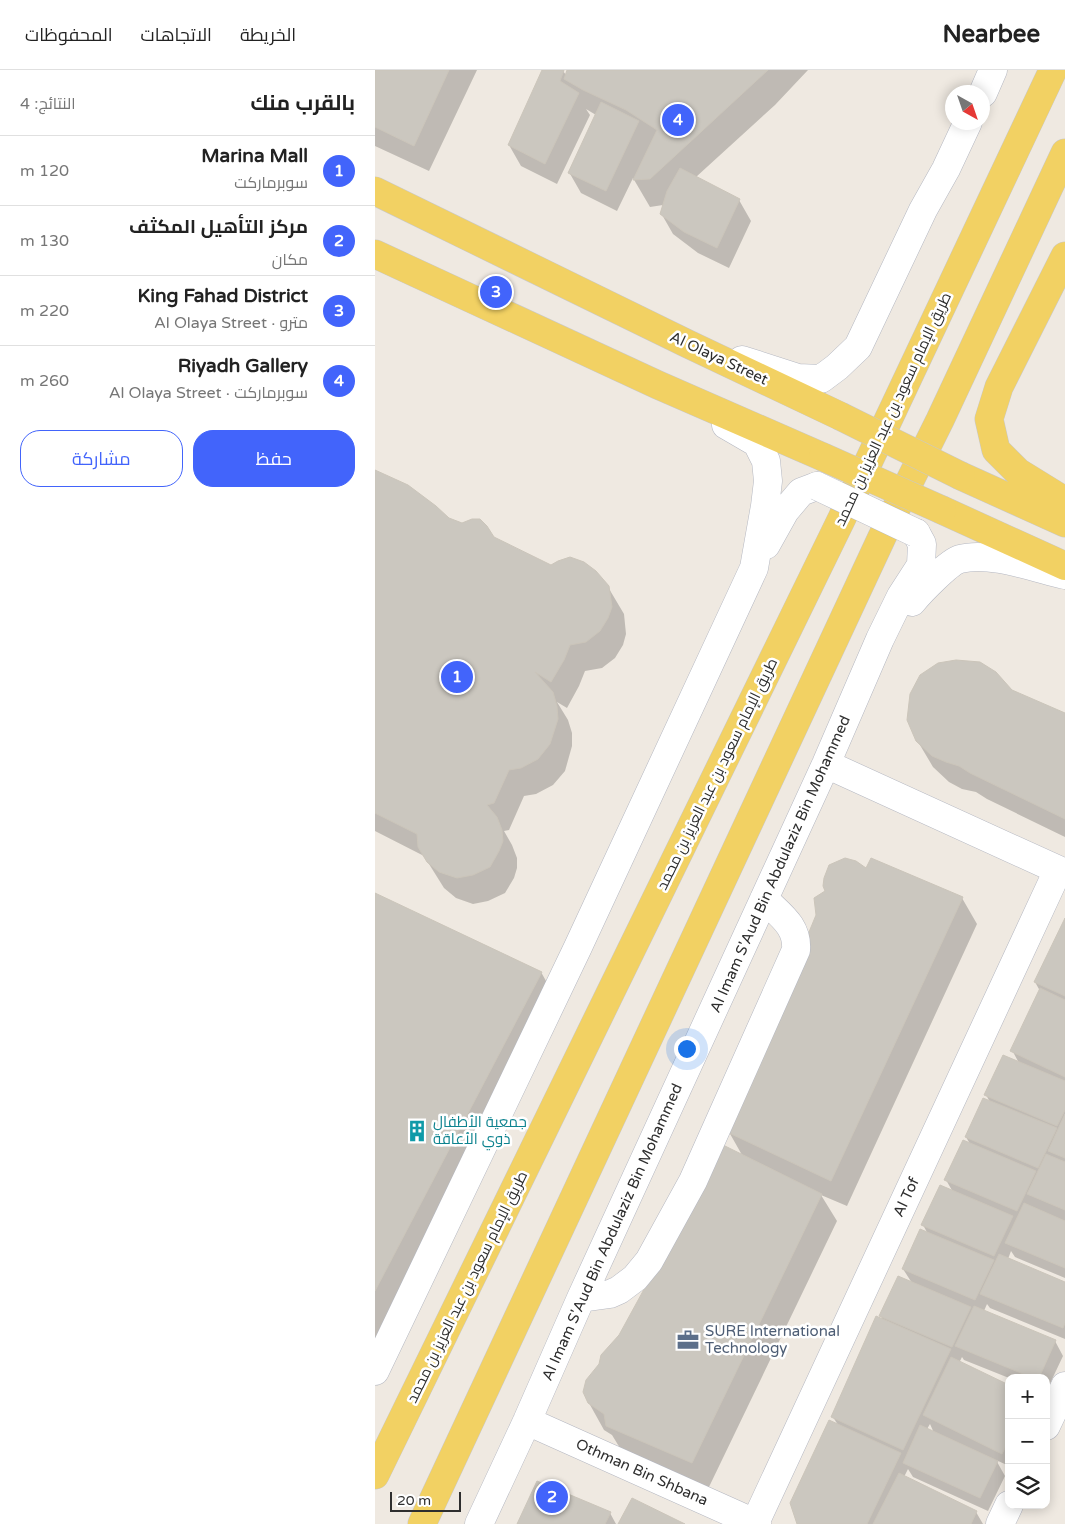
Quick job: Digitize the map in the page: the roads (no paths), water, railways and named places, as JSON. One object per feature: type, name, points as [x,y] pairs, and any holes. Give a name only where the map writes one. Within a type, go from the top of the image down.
[{"type":"main road","name":"طريق الإمام سعود بن عبد العزيز بن محمد","points":[[375,1475],[842,518],[1053,70]]},
{"type":"main road","points":[[422,1524],[882,537],[945,411],[1065,153]]},
{"type":"main road","name":"Al Olaya Street","points":[[375,191],[961,476],[1065,523]]},
{"type":"main road","points":[[375,254],[658,385],[1065,566]]},
{"type":"main road","points":[[1065,256],[999,387],[989,418],[997,450],[1018,472],[1065,501]]},
{"type":"street","points":[[986,85],[993,70]]},
{"type":"street","points":[[689,344],[798,378],[821,379],[837,368],[858,347],[923,210],[965,130]]},
{"type":"street","points":[[658,385],[757,443],[766,461],[767,481],[765,506],[753,568]]},
{"type":"street","points":[[375,1370],[578,947],[753,568],[785,511],[801,492],[817,486],[916,533],[922,544],[921,565],[901,596],[880,639]]},
{"type":"street","points":[[880,639],[925,586],[958,559],[987,556],[1065,575]]},
{"type":"street","name":"Al Imam S'Aud Bin Abdulaziz Bin Mohammed","points":[[479,1524],[826,764],[880,639]]},
{"type":"street","points":[[826,764],[1061,872]]},
{"type":"street","name":"Al Tof","points":[[756,1524],[1061,872]]},
{"type":"street","points":[[581,1298],[610,1294],[628,1285],[635,1278],[649,1261],[693,1181],[796,950],[797,942],[790,925],[764,899]]},
{"type":"street","points":[[1049,1419],[1065,1386]]},
{"type":"street","name":"Othman Bin Shbana","points":[[527,1421],[756,1524]]},
{"type":"street","points":[[1000,1524],[1007,1509]]},
{"type":"place","name":"Riyadh Gallery","points":[[678,120]]},
{"type":"place","name":"King Fahad District","points":[[496,292]]},
{"type":"place","name":"Marina Mall","points":[[457,677]]},
{"type":"place","name":"جمعية الأطفال ذوي الأعاقة","points":[[417,1131]]},
{"type":"place","name":"SURE International Technology","points":[[688,1340]]},
{"type":"place","name":"مركز التأهيل المكثف","points":[[552,1497]]}]
